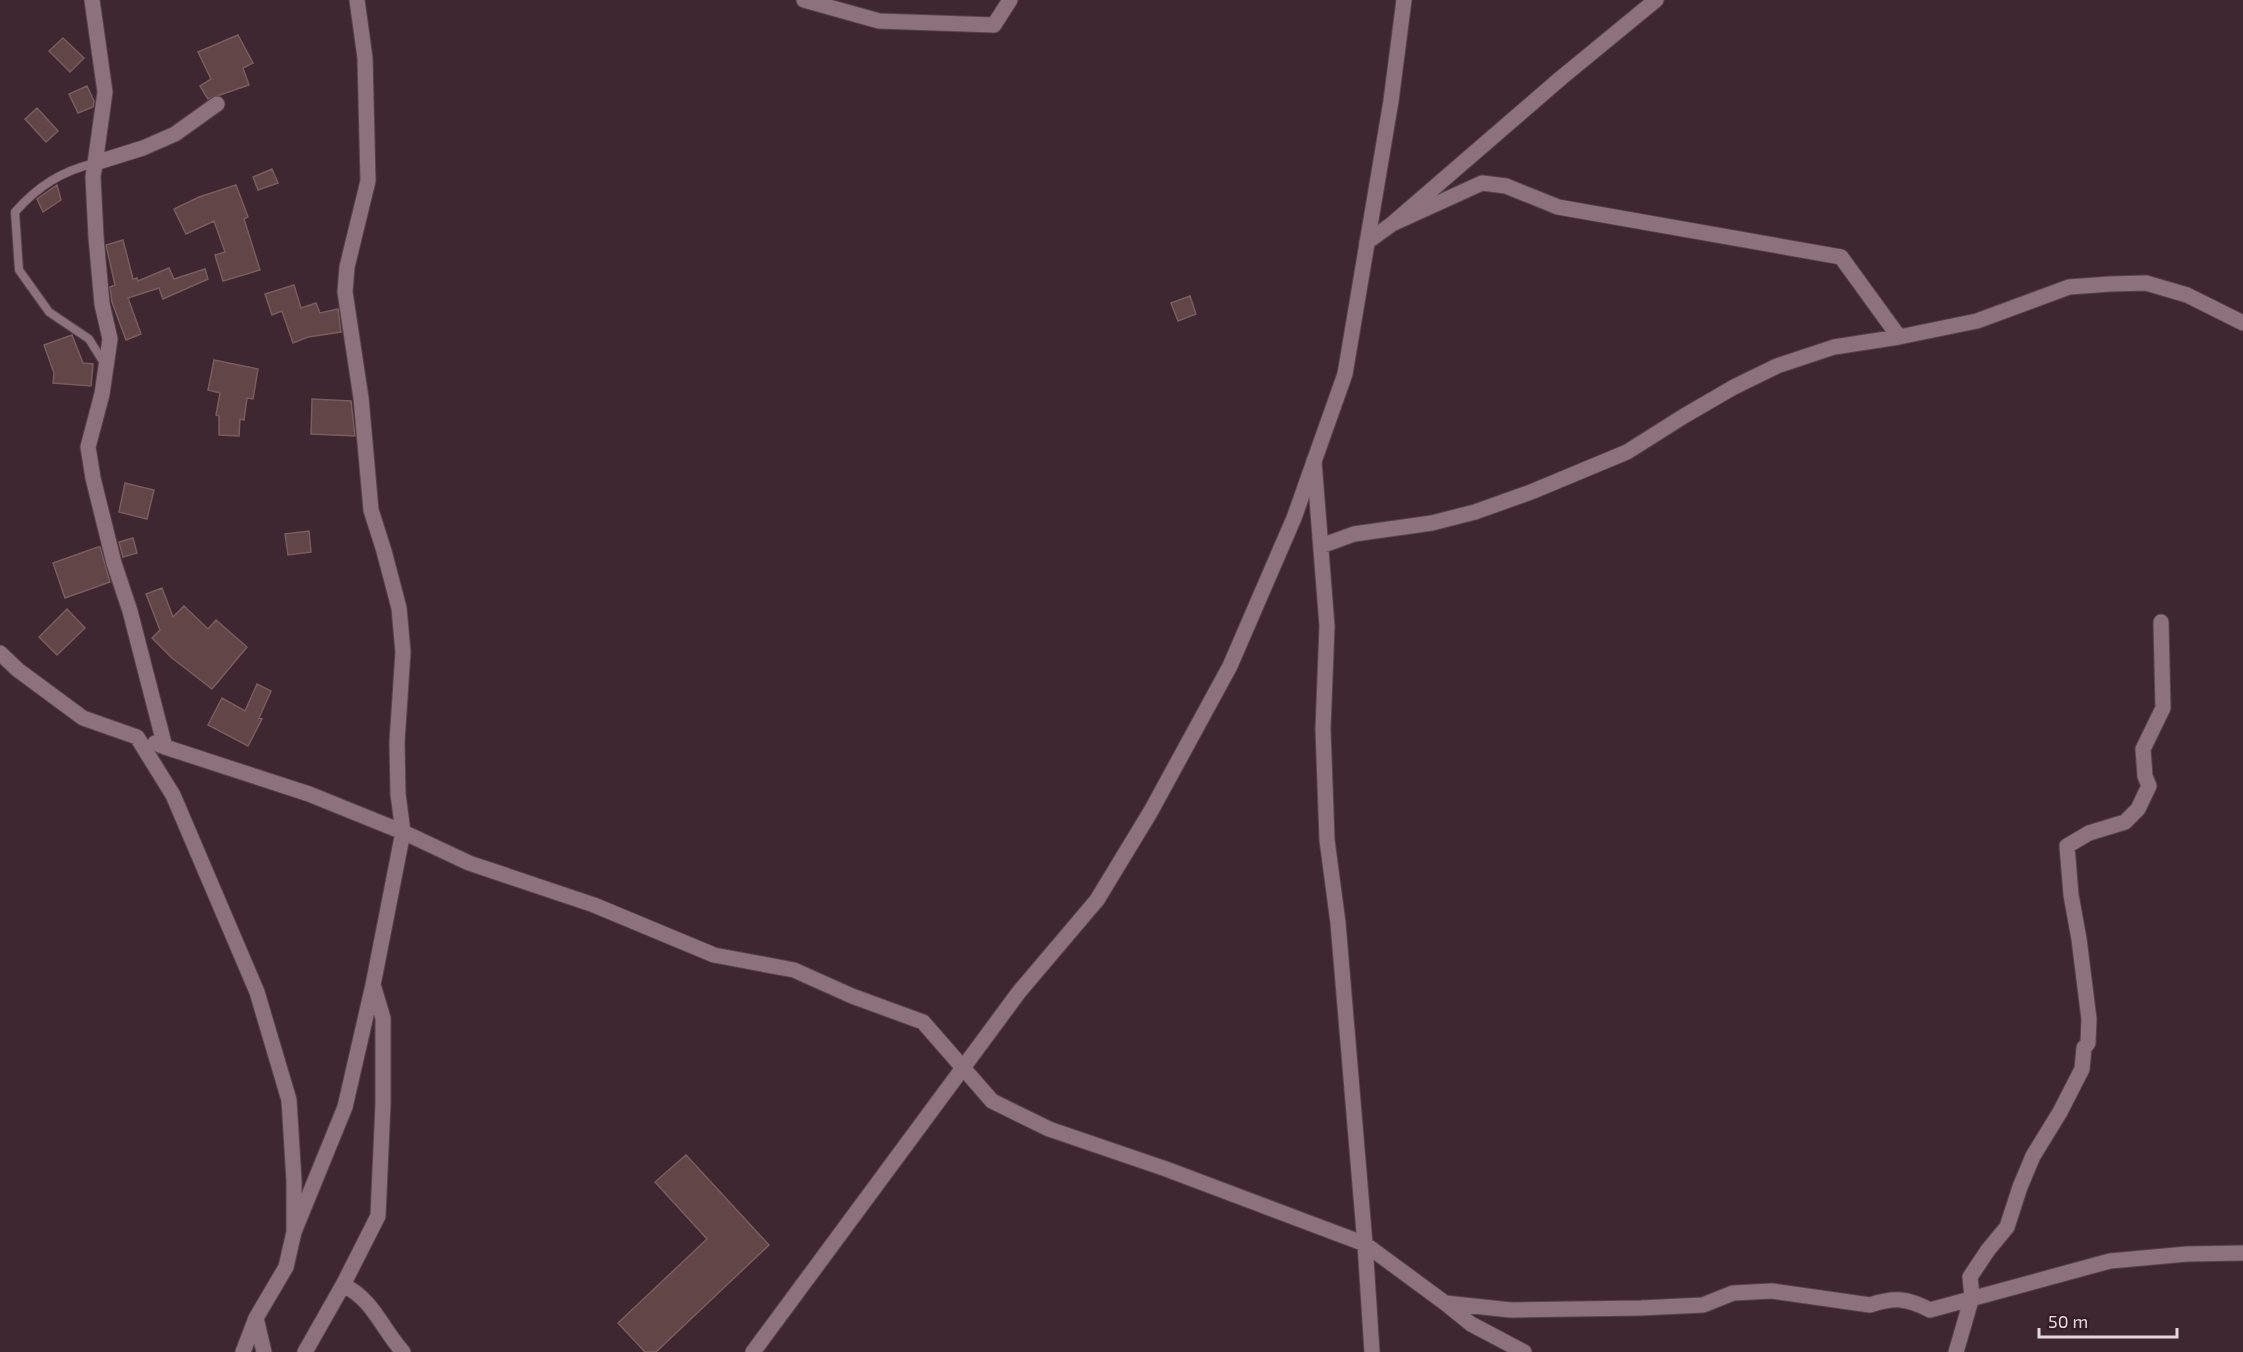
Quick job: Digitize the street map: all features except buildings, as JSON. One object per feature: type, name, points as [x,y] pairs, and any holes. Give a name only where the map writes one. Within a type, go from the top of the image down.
[{"type":"street","points":[[92,0],[105,92],[94,170],[96,237],[101,293],[110,339],[102,394],[88,447],[93,478],[114,563],[130,611],[165,747]]},
{"type":"street","points":[[243,1352],[256,1318],[286,1267],[294,1232],[345,1107],[373,986],[403,832],[398,794],[397,742],[403,652],[399,608],[370,510],[362,398],[345,292],[347,267],[368,181],[365,58],[357,0]]},
{"type":"street","points":[[804,0],[879,21],[994,25],[1010,0]]},
{"type":"street","points":[[753,1352],[1019,992],[1097,900],[1151,811],[1230,666],[1294,518],[1345,374],[1391,101],[1404,0]]},
{"type":"street","points":[[1367,242],[1392,224],[1561,78],[1656,0]]},
{"type":"street","points":[[94,170],[175,134],[217,104]]},
{"type":"street","points":[[1392,224],[1482,183],[1506,186],[1558,207],[1841,257],[1899,337]]},
{"type":"street","points":[[1320,546],[1354,534],[1432,523],[1494,506],[1628,452],[1724,393],[1777,366],[1834,347],[1977,321],[2069,287],[2146,283],[2187,294],[2243,323]]},
{"type":"street","points":[[1314,460],[1327,626],[1323,729],[1327,840],[1338,923],[1372,1352]]},
{"type":"street","points":[[1956,1352],[1972,1297],[1970,1277],[2007,1227],[2033,1156],[2060,1112],[2082,1069],[2084,1048],[2088,1043],[2089,1019],[2071,895],[2067,846],[2088,833],[2125,822],[2138,809],[2149,786],[2145,776],[2143,749],[2163,708],[2161,622]]},
{"type":"street","points":[[0,653],[83,718],[309,794],[403,832],[469,863],[594,905],[714,955],[794,970],[852,996],[923,1022],[992,1101],[1049,1129],[1166,1169],[1365,1244],[1471,1324],[1524,1352]]},
{"type":"street","points":[[137,737],[173,795],[257,992],[289,1100],[294,1182],[294,1232]]},
{"type":"street","points":[[305,1352],[344,1285],[378,1216],[384,1104],[384,1018],[373,986]]},
{"type":"street","points":[[1445,1303],[1511,1310],[1641,1308],[1703,1305],[1733,1293],[1772,1291],[1870,1305],[1884,1301],[1911,1300],[1929,1310],[2110,1261],[2187,1254],[2243,1253]]},
{"type":"street","points":[[344,1285],[358,1292],[381,1322],[391,1340],[403,1352]]},
{"type":"street","points":[[256,1318],[264,1352]]},
{"type":"lane","points":[[94,170],[74,168],[32,193],[15,212],[19,270],[49,312],[89,339],[105,364]]}]
